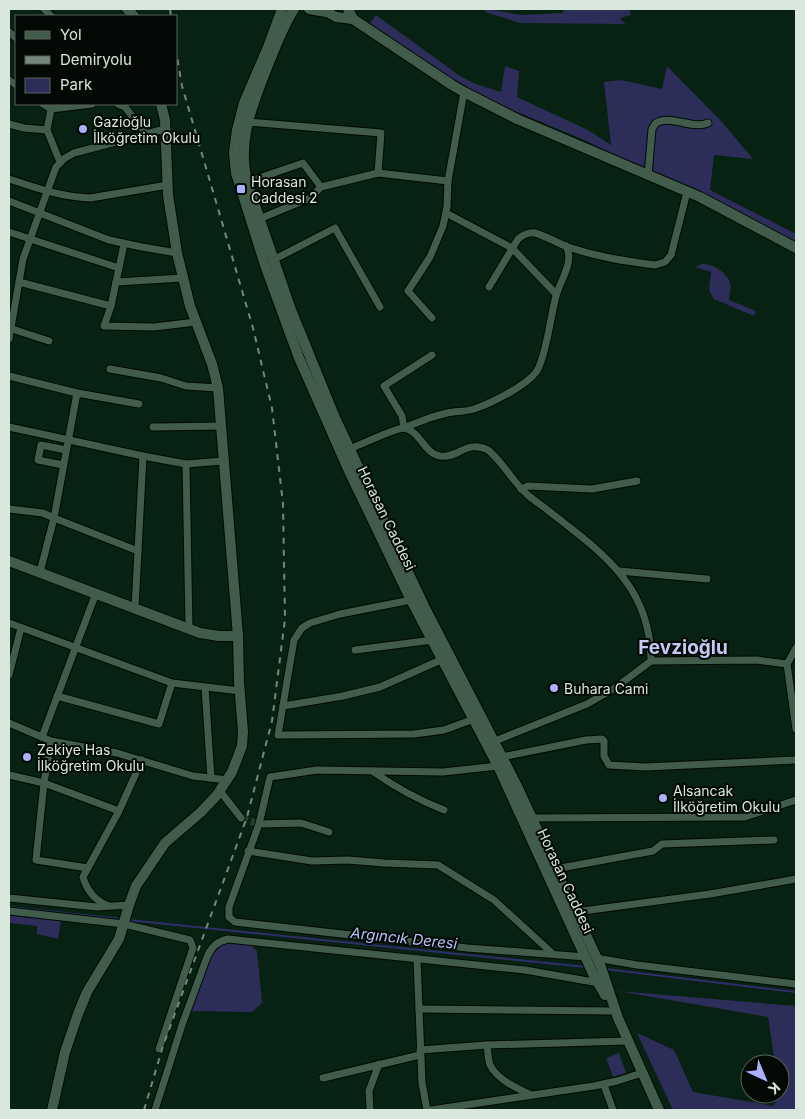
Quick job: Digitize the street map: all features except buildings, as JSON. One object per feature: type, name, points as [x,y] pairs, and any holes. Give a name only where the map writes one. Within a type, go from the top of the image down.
[{"type":"street","name":"Horasan Caddesi","points":[[292,9],[256,94],[247,122],[243,156],[247,182],[259,219],[313,365],[350,449],[424,606],[494,741],[500,761],[591,957],[659,1110]]},
{"type":"street","name":"Horasan Caddesi","points":[[292,9],[241,112],[234,153],[236,173],[275,296],[309,382],[358,492],[411,600],[474,720],[532,818],[575,912],[599,983],[616,1014]]},
{"type":"street","points":[[310,9],[324,10],[336,17],[352,20],[464,92],[517,119],[687,192],[796,248]]},
{"type":"street","points":[[348,9],[352,20]]},
{"type":"street","points":[[432,318],[408,291],[430,257],[446,213],[448,181],[464,92]]},
{"type":"street","points":[[45,105],[51,109],[77,105]]},
{"type":"street","points":[[125,105],[146,134]]},
{"type":"street","points":[[52,1110],[65,1052],[78,1014],[87,992],[119,939],[128,908],[140,879],[172,836],[206,808],[220,791],[228,780],[238,759],[243,739],[238,636],[218,388],[212,364],[196,322],[177,252],[168,185],[165,125],[161,105]]},
{"type":"street","points":[[165,125],[168,105]]},
{"type":"street","points":[[51,109],[47,130],[60,162]]},
{"type":"street","points":[[648,176],[652,129],[656,123],[662,120],[698,125],[708,123]]},
{"type":"street","points":[[247,122],[381,133],[378,173]]},
{"type":"street","points":[[9,124],[24,128],[47,130]]},
{"type":"street","points":[[9,339],[23,259],[56,167],[74,153],[146,134],[165,125]]},
{"type":"street","points":[[247,182],[303,163],[321,187]]},
{"type":"street","points":[[259,219],[310,198],[321,187],[378,173],[448,181]]},
{"type":"street","points":[[9,179],[47,192],[90,198],[168,185]]},
{"type":"street","points":[[489,287],[520,237],[530,233],[536,233],[566,246],[607,259],[655,265],[663,263],[671,255],[687,192]]},
{"type":"street","points":[[9,201],[92,234],[124,244],[177,252]]},
{"type":"street","points":[[446,213],[512,248],[556,294]]},
{"type":"street","points":[[273,260],[335,228],[380,306]]},
{"type":"street","points":[[9,232],[119,268]]},
{"type":"street","points":[[124,244],[111,306],[104,326],[154,327],[196,322]]},
{"type":"street","points":[[350,449],[428,418],[450,412],[464,412],[479,407],[530,380],[540,366],[556,294],[570,257],[566,246]]},
{"type":"street","points":[[116,282],[183,278]]},
{"type":"street","points":[[19,282],[111,306]]},
{"type":"street","points":[[10,328],[49,341]]},
{"type":"street","points":[[404,428],[402,416],[384,386],[432,355]]},
{"type":"street","points":[[110,369],[161,378],[186,386],[218,388]]},
{"type":"street","points":[[9,376],[77,393],[139,404]]},
{"type":"street","points":[[40,572],[54,518],[77,393]]},
{"type":"street","points":[[153,427],[222,426]]},
{"type":"street","points":[[9,427],[186,464],[224,461]]},
{"type":"street","points":[[404,428],[415,434],[432,453],[439,456],[446,456],[472,446],[484,448],[491,453],[521,489],[588,542],[619,571],[632,589],[643,614],[650,640],[650,661]]},
{"type":"street","points":[[63,465],[38,460],[41,445],[66,450]]},
{"type":"street","points":[[136,608],[143,456]]},
{"type":"street","points":[[186,464],[190,629]]},
{"type":"street","points":[[521,489],[528,486],[592,489],[637,482]]},
{"type":"street","points":[[9,509],[43,514],[138,551]]},
{"type":"street","points":[[9,561],[190,629],[210,634],[238,636]]},
{"type":"street","points":[[619,571],[707,579]]},
{"type":"street","points":[[42,737],[96,593]]},
{"type":"street","points":[[411,600],[340,614],[310,623],[302,628],[294,640],[278,735],[419,734],[444,730],[474,720]]},
{"type":"street","points":[[9,624],[172,683],[240,691]]},
{"type":"street","points":[[9,675],[21,628]]},
{"type":"street","points":[[355,650],[432,640]]},
{"type":"street","points":[[796,648],[787,664],[796,729]]},
{"type":"street","points":[[282,706],[343,696],[380,687],[443,659]]},
{"type":"street","points":[[494,741],[587,704],[615,688],[650,661],[757,660],[787,664]]},
{"type":"street","points":[[57,696],[159,724],[172,683]]},
{"type":"street","points":[[206,687],[211,778]]},
{"type":"street","points":[[9,723],[51,741],[117,753],[193,776],[228,780]]},
{"type":"street","points":[[796,760],[651,767],[614,766],[609,765],[604,756],[604,741],[602,739],[586,740],[500,761],[443,772],[317,770],[270,777],[259,824],[228,909],[229,917],[235,922],[467,948],[591,957],[637,965],[796,984]]},
{"type":"street","points":[[51,741],[44,784],[36,860],[88,868]]},
{"type":"street","points":[[109,906],[99,902],[88,890],[84,877],[119,810],[142,760]]},
{"type":"street","points":[[372,771],[395,787],[425,803],[444,810]]},
{"type":"street","points":[[9,775],[44,784],[119,810]]},
{"type":"street","points":[[220,791],[241,818]]},
{"type":"street","points":[[532,818],[745,817],[796,800]]},
{"type":"street","points":[[259,824],[301,824],[329,832]]},
{"type":"street","points":[[555,869],[653,851],[662,844],[774,840]]},
{"type":"street","points":[[248,851],[312,860],[438,865],[494,900],[553,954]]},
{"type":"street","points":[[575,912],[710,894],[796,879]]},
{"type":"street","points":[[9,898],[97,907],[128,908]]},
{"type":"street","points":[[9,911],[124,923],[190,940],[193,948],[159,1049]]},
{"type":"street","points":[[155,1110],[182,1025],[207,957],[213,946],[220,941],[228,939],[542,972],[599,983]]},
{"type":"street","points":[[417,959],[422,1083],[429,1110],[604,1085],[642,1073]]},
{"type":"street","points":[[419,1009],[616,1014]]},
{"type":"street","points":[[323,1078],[420,1052],[487,1045],[628,1041]]},
{"type":"street","points":[[487,1045],[490,1064],[494,1069],[509,1083],[530,1095]]},
{"type":"street","points":[[370,1110],[369,1091],[379,1064]]},
{"type":"street","points":[[604,1085],[613,1110]]},
{"type":"green space","points":[[487,9],[521,15],[563,13],[564,9],[629,9],[631,15],[620,18],[625,24],[520,23],[485,12]]},
{"type":"green space","points":[[376,15],[460,76],[476,84],[501,92],[505,66],[519,71],[517,97],[588,130],[611,145],[604,82],[621,80],[662,89],[667,66],[721,121],[753,159],[714,155],[710,190],[796,234],[796,243],[582,139],[512,110],[458,84],[369,24]]},
{"type":"green space","points":[[702,264],[712,266],[724,273],[731,286],[729,300],[756,311],[754,316],[714,299],[709,290],[711,272],[695,267]]},
{"type":"green space","points":[[9,914],[61,920],[58,939],[37,934],[37,926],[9,923]]},
{"type":"green space","points":[[247,942],[257,951],[262,1003],[252,1012],[183,1011],[205,952],[213,943]]},
{"type":"green space","points":[[618,991],[796,1006],[796,1110],[673,1110],[637,1033],[674,1050],[693,1092],[740,1100],[740,1104],[774,1106],[775,1104],[790,1104],[790,1054],[774,1054],[768,1017]]},
{"type":"green space","points":[[619,1053],[626,1073],[613,1077],[606,1058]]},
{"type":"waterway","name":"Argıncık Deresi","points":[[9,907],[121,919]]},
{"type":"waterway","name":"Argıncık Deresi","points":[[128,920],[586,967]]},
{"type":"waterway","name":"Argıncık Deresi","points":[[605,969],[796,992]]},
{"type":"tunnel","points":[[241,818],[259,824]]},
{"type":"railway","points":[[170,9],[171,15]]},
{"type":"railway","points":[[144,1110],[163,1046],[247,817],[272,721],[285,619],[283,504],[272,408],[253,328],[182,86],[178,63]]},
{"type":"place","name":"Gazioğlu İlköğretim Okulu","points":[[83,129]]},
{"type":"place","name":"Horasan Caddesi 2","points":[[241,189]]},
{"type":"place","name":"Buhara Cami","points":[[554,688]]},
{"type":"place","name":"Zekiye Has İlköğretim Okulu","points":[[27,757]]},
{"type":"place","name":"Alsancak İlköğretim Okulu","points":[[663,798]]},
{"type":"district","name":"Fevzioğlu","points":[[683,647]]}]
